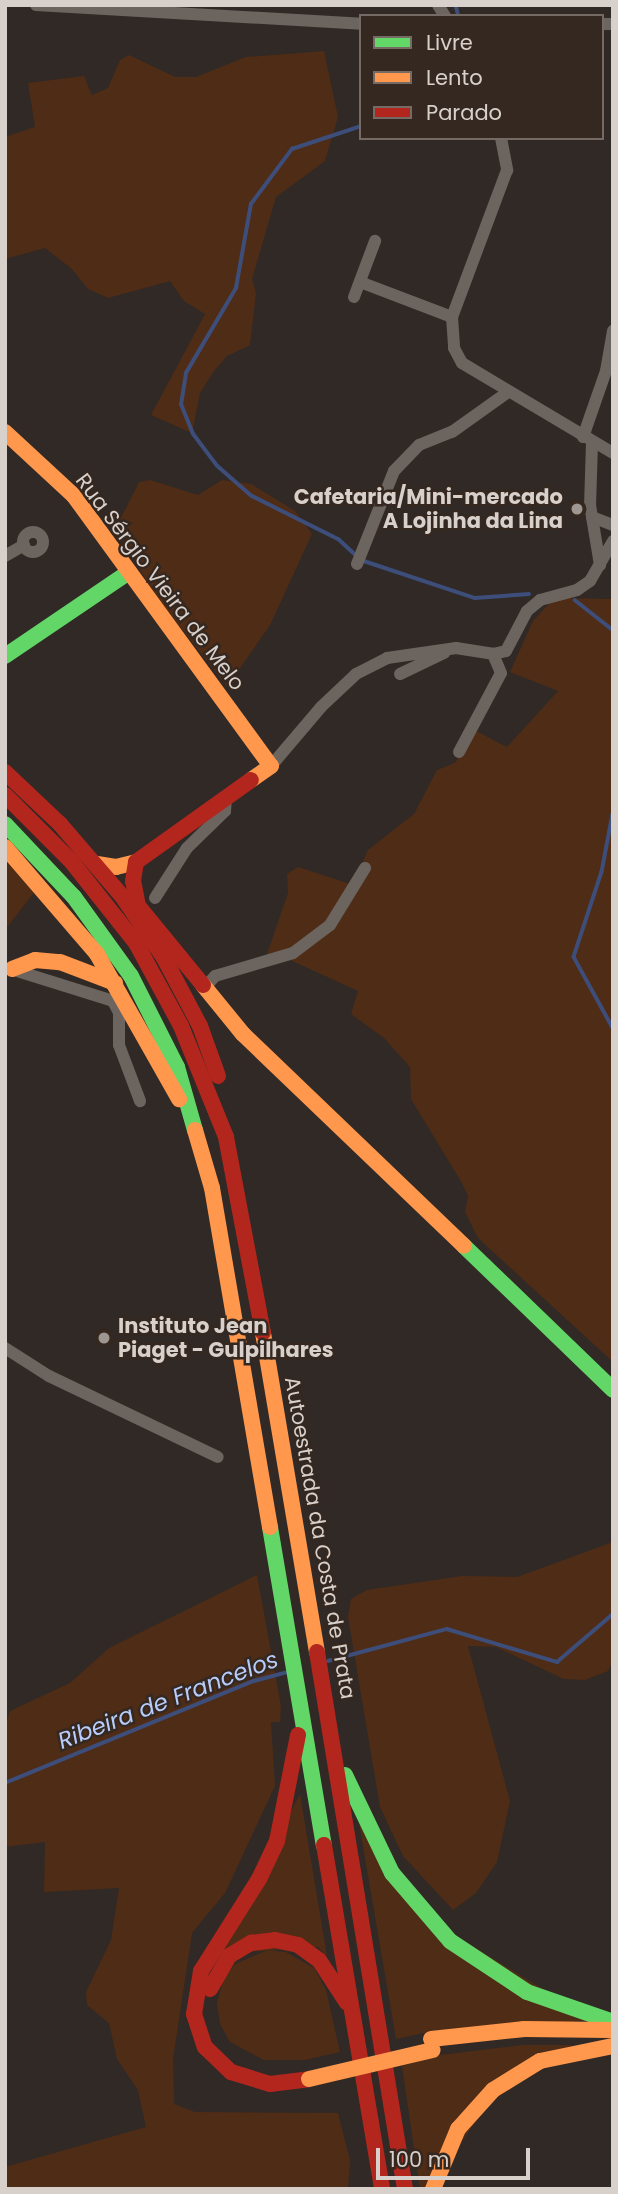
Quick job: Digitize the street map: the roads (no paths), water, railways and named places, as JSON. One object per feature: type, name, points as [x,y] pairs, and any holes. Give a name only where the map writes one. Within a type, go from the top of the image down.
[{"type":"main road","name":"Rua Sérgio Vieira de Melo","points":[[5,432],[74,496],[271,766]]},
{"type":"main road","points":[[110,586],[115,554]]},
{"type":"main road","points":[[5,656],[129,572]]},
{"type":"main road","points":[[110,586],[141,590]]},
{"type":"main road","points":[[97,864],[116,867],[136,862],[271,766]]},
{"type":"main road","points":[[5,772],[97,864],[164,958],[200,1026],[223,1089],[226,1137]]},
{"type":"main road","name":"Autoestrada da Costa de Prata","points":[[5,795],[71,861],[136,943],[181,1026],[226,1137],[327,1707],[405,2189]]},
{"type":"main road","points":[[5,824],[111,944],[171,1055],[193,1118],[214,1197],[300,1711],[319,1800],[350,2008],[382,2189]]},
{"type":"main road","points":[[5,847],[75,924],[116,984],[164,1078],[193,1118]]},
{"type":"main road","points":[[155,850],[143,877],[150,905],[204,988],[243,1034],[613,1390]]},
{"type":"main road","points":[[136,862],[134,898],[150,905]]},
{"type":"main road","points":[[9,969],[35,960],[60,962],[116,984]]},
{"type":"main road","points":[[300,1711],[290,1792],[277,1841],[259,1880],[208,1958],[197,1985],[196,2025],[205,2047],[222,2066],[255,2082],[308,2074],[432,2045],[524,2029],[613,2030]]},
{"type":"main road","points":[[335,1755],[391,1873],[443,1934],[478,1963],[527,1992],[613,2022]]},
{"type":"main road","points":[[308,2074],[258,2069],[225,2050],[215,2037],[207,2008],[213,1978],[220,1967],[251,1943],[275,1940],[298,1945],[319,1960],[350,2008]]},
{"type":"main road","points":[[432,2045],[526,2038],[613,2044]]},
{"type":"main road","points":[[433,2189],[458,2129],[493,2090],[540,2061],[613,2044]]},
{"type":"street","points":[[36,5],[359,24]]},
{"type":"street","points":[[501,140],[507,170],[452,317],[454,348],[462,363],[587,440],[613,453]]},
{"type":"street","points":[[354,297],[375,241]]},
{"type":"street","points":[[360,282],[452,317]]},
{"type":"street","points":[[600,565],[592,517],[587,440],[606,371],[613,331]]},
{"type":"street","points":[[359,560],[394,471],[419,446],[452,432],[508,392]]},
{"type":"street","points":[[592,517],[613,525]]},
{"type":"street","points":[[271,766],[321,707],[356,674],[387,658],[456,648],[492,654],[506,651],[527,611],[540,600],[577,590],[600,565],[613,541]]},
{"type":"street","points":[[5,556],[24,545]]},
{"type":"street","points":[[400,674],[456,648]]},
{"type":"street","points":[[459,752],[501,673],[492,654]]},
{"type":"street","points":[[150,905],[187,848],[225,811],[226,798]]},
{"type":"street","points":[[204,988],[215,976],[293,953],[330,925],[365,868]]},
{"type":"street","points":[[9,969],[113,1001],[119,1013],[118,1045],[140,1101]]},
{"type":"street","points":[[5,1348],[49,1376],[218,1457]]},
{"type":"waterway","name":"Ribeira de Francelos","points":[[456,5],[458,13]]},
{"type":"waterway","name":"Ribeira de Francelos","points":[[355,555],[339,540],[251,496],[217,466],[193,434],[181,405],[186,373],[236,288],[251,204],[292,149],[359,127]]},
{"type":"waterway","name":"Ribeira de Francelos","points":[[361,560],[475,598],[529,594]]},
{"type":"waterway","name":"Ribeira de Francelos","points":[[575,600],[613,630]]},
{"type":"waterway","name":"Ribeira de Francelos","points":[[613,814],[602,872],[574,957],[613,1028]]},
{"type":"waterway","name":"Ribeira de Francelos","points":[[328,1661],[447,1629],[557,1662],[613,1614]]},
{"type":"waterway","name":"Ribeira de Francelos","points":[[5,1783],[254,1681],[287,1672]]},
{"type":"place","name":"Cafetaria/Mini-mercado A Lojinha da Lina","points":[[577,509]]},
{"type":"place","name":"Instituto Jean Piaget - Gulpilhares","points":[[104,1338]]}]
